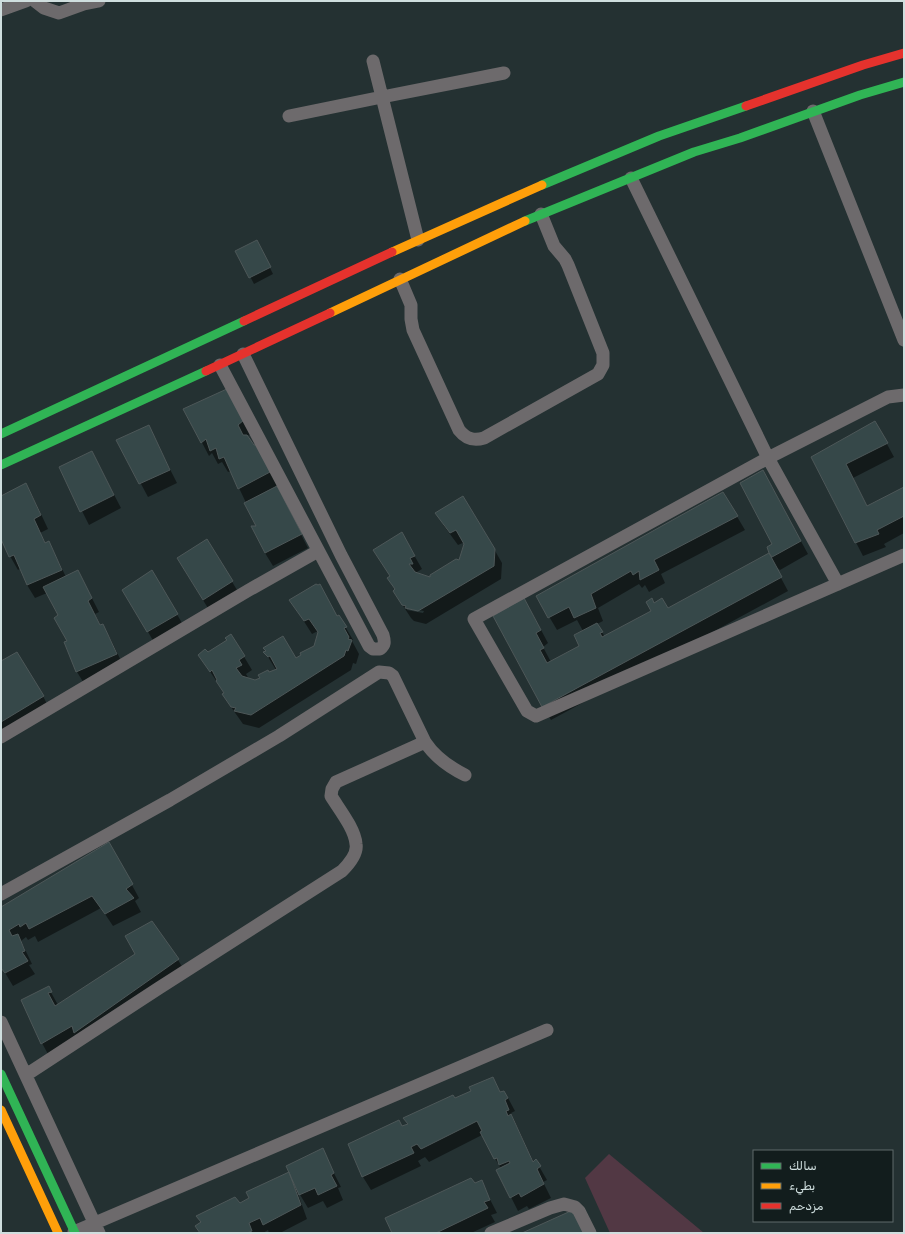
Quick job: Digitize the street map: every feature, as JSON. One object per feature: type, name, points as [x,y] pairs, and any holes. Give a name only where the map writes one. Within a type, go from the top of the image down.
[{"type":"main road","points":[[1,434],[418,240],[584,167],[660,136],[856,68],[904,53]]},
{"type":"main road","points":[[1,465],[220,365],[400,279],[541,214],[694,152],[740,138],[860,95],[904,82]]},
{"type":"main road","points":[[1,1074],[74,1232]]},
{"type":"main road","points":[[1,1110],[58,1233]]},
{"type":"street","points":[[1,10],[26,1]]},
{"type":"street","points":[[35,1],[44,8],[59,13],[83,3],[99,1]]},
{"type":"street","points":[[372,61],[418,240]]},
{"type":"street","points":[[289,116],[504,73]]},
{"type":"street","points":[[813,111],[904,340]]},
{"type":"street","points":[[631,178],[768,458],[838,584]]},
{"type":"street","points":[[400,279],[411,305],[413,330],[459,430],[474,440],[484,438],[598,374],[603,366],[603,352],[568,265],[554,246],[541,214]]},
{"type":"street","points":[[220,365],[369,646],[373,649],[380,649],[384,646],[385,640],[383,635],[341,556],[242,354]]},
{"type":"street","points":[[904,395],[888,397],[768,458],[474,619],[527,712],[536,716],[904,555]]},
{"type":"street","points":[[259,440],[278,430]]},
{"type":"street","points":[[1,737],[249,590],[318,551]]},
{"type":"street","points":[[325,564],[341,556]]},
{"type":"street","points":[[1,894],[170,800],[279,736],[379,672],[389,673],[393,676],[425,742],[429,747],[447,765],[465,775]]},
{"type":"street","points":[[26,1075],[342,871],[352,860],[357,845],[353,833],[332,796],[332,789],[336,782],[425,742]]},
{"type":"street","points":[[1,1022],[97,1228]]},
{"type":"street","points":[[74,1232],[97,1228],[547,1030]]},
{"type":"street","points":[[14,1102],[33,1092]]},
{"type":"street","points":[[491,1233],[560,1204],[575,1207],[579,1210],[590,1233]]},
{"type":"shaded area","points":[[609,1154],[704,1233],[610,1233],[585,1178]]},
{"type":"building","points":[[257,240],[271,267],[249,278],[235,251]]},
{"type":"building","points":[[229,388],[244,420],[238,425],[243,435],[247,435],[254,445],[259,444],[270,472],[238,489],[224,457],[219,459],[216,448],[210,451],[206,439],[201,443],[183,409]]},
{"type":"building","points":[[875,421],[888,443],[846,464],[867,506],[904,487],[904,516],[877,530],[879,534],[855,543],[811,457]]},
{"type":"building","points":[[149,425],[170,470],[139,484],[116,440]]},
{"type":"building","points":[[92,451],[114,495],[80,512],[59,467]]},
{"type":"building","points":[[763,470],[801,541],[772,557],[767,547],[772,544],[740,483]]},
{"type":"building","points":[[26,483],[41,515],[34,519],[45,543],[49,541],[62,570],[27,585],[14,555],[9,557],[1,539],[1,496]]},
{"type":"building","points":[[277,486],[302,534],[265,553],[251,526],[256,526],[244,503]]},
{"type":"building","points":[[723,492],[738,516],[654,560],[659,570],[640,580],[639,571],[633,575],[631,571],[591,594],[596,608],[574,618],[569,607],[548,618],[536,596]]},
{"type":"building","points":[[463,496],[495,549],[494,566],[418,611],[405,608],[406,606],[402,605],[393,591],[395,589],[387,578],[390,576],[373,550],[402,532],[415,556],[410,558],[413,564],[409,564],[415,572],[430,577],[430,575],[456,559],[459,560],[464,544],[456,530],[450,533],[435,513]]},
{"type":"building","points":[[207,539],[233,581],[203,600],[177,558]]},
{"type":"building","points":[[769,553],[782,577],[542,707],[493,616],[524,598],[541,630],[536,633],[544,648],[540,650],[547,663],[579,646],[574,635],[597,623],[603,632],[600,633],[602,637],[651,611],[646,602],[652,598],[654,603],[662,598],[668,608]]},
{"type":"building","points":[[78,570],[92,598],[88,601],[100,625],[103,624],[117,654],[76,672],[64,642],[67,641],[54,618],[58,615],[43,587]]},
{"type":"building","points":[[152,570],[178,614],[147,632],[122,590]]},
{"type":"building","points":[[316,584],[320,584],[337,616],[339,615],[347,627],[344,628],[349,637],[348,639],[352,640],[348,651],[346,650],[344,656],[251,715],[234,711],[236,708],[231,707],[222,694],[224,693],[216,681],[217,680],[212,670],[210,672],[198,655],[205,649],[208,652],[227,640],[225,638],[231,634],[245,656],[239,660],[242,665],[236,668],[242,676],[255,680],[260,678],[258,675],[268,670],[269,672],[277,669],[270,656],[268,657],[263,652],[266,651],[263,648],[283,636],[296,658],[301,655],[300,653],[314,646],[318,632],[309,619],[304,621],[289,600]]},
{"type":"building","points":[[17,652],[44,696],[1,722],[1,661]]},
{"type":"building","points":[[109,842],[133,884],[126,889],[134,898],[105,914],[92,896],[29,929],[26,923],[20,927],[19,924],[9,930],[12,936],[18,934],[25,951],[22,952],[28,961],[5,973],[1,968],[1,907]]},
{"type":"building","points":[[152,921],[179,959],[74,1033],[72,1026],[41,1044],[21,1000],[49,986],[52,992],[48,993],[55,1006],[135,954],[125,936]]},
{"type":"building","points":[[493,1077],[500,1092],[504,1091],[508,1098],[505,1100],[509,1110],[506,1111],[508,1116],[511,1114],[533,1162],[536,1159],[541,1166],[537,1169],[544,1184],[521,1197],[519,1193],[510,1198],[496,1170],[510,1163],[509,1161],[499,1165],[497,1158],[494,1159],[480,1132],[482,1131],[477,1121],[421,1149],[417,1144],[411,1147],[414,1153],[362,1177],[348,1144],[399,1120],[402,1126],[408,1124],[403,1118],[453,1095],[455,1098],[471,1091],[469,1087]]},
{"type":"building","points":[[323,1148],[334,1173],[331,1175],[337,1186],[318,1195],[315,1188],[299,1195],[286,1166]]},
{"type":"building","points":[[289,1172],[301,1205],[263,1225],[260,1218],[249,1223],[252,1231],[247,1233],[200,1233],[195,1226],[201,1222],[196,1216],[235,1197],[240,1203],[249,1198],[246,1192]]},
{"type":"building","points":[[471,1178],[475,1183],[482,1180],[490,1200],[484,1202],[488,1208],[436,1233],[392,1233],[385,1218]]},
{"type":"building","points":[[573,1210],[584,1233],[522,1233]]},
{"type":"traffic: fast","points":[[525,221],[694,152],[740,138],[860,95],[904,82]]},
{"type":"traffic: fast","points":[[542,185],[659,136],[746,106]]},
{"type":"traffic: fast","points":[[1,434],[244,321]]},
{"type":"traffic: fast","points":[[1,465],[206,371]]},
{"type":"traffic: fast","points":[[1,1074],[75,1233]]},
{"type":"traffic: slow","points":[[392,252],[542,185]]},
{"type":"traffic: slow","points":[[330,313],[525,221]]},
{"type":"traffic: slow","points":[[1,1110],[58,1233]]},
{"type":"traffic: jam","points":[[746,106],[863,65],[904,53]]},
{"type":"traffic: jam","points":[[244,321],[392,252]]},
{"type":"traffic: jam","points":[[206,371],[330,313]]}]
